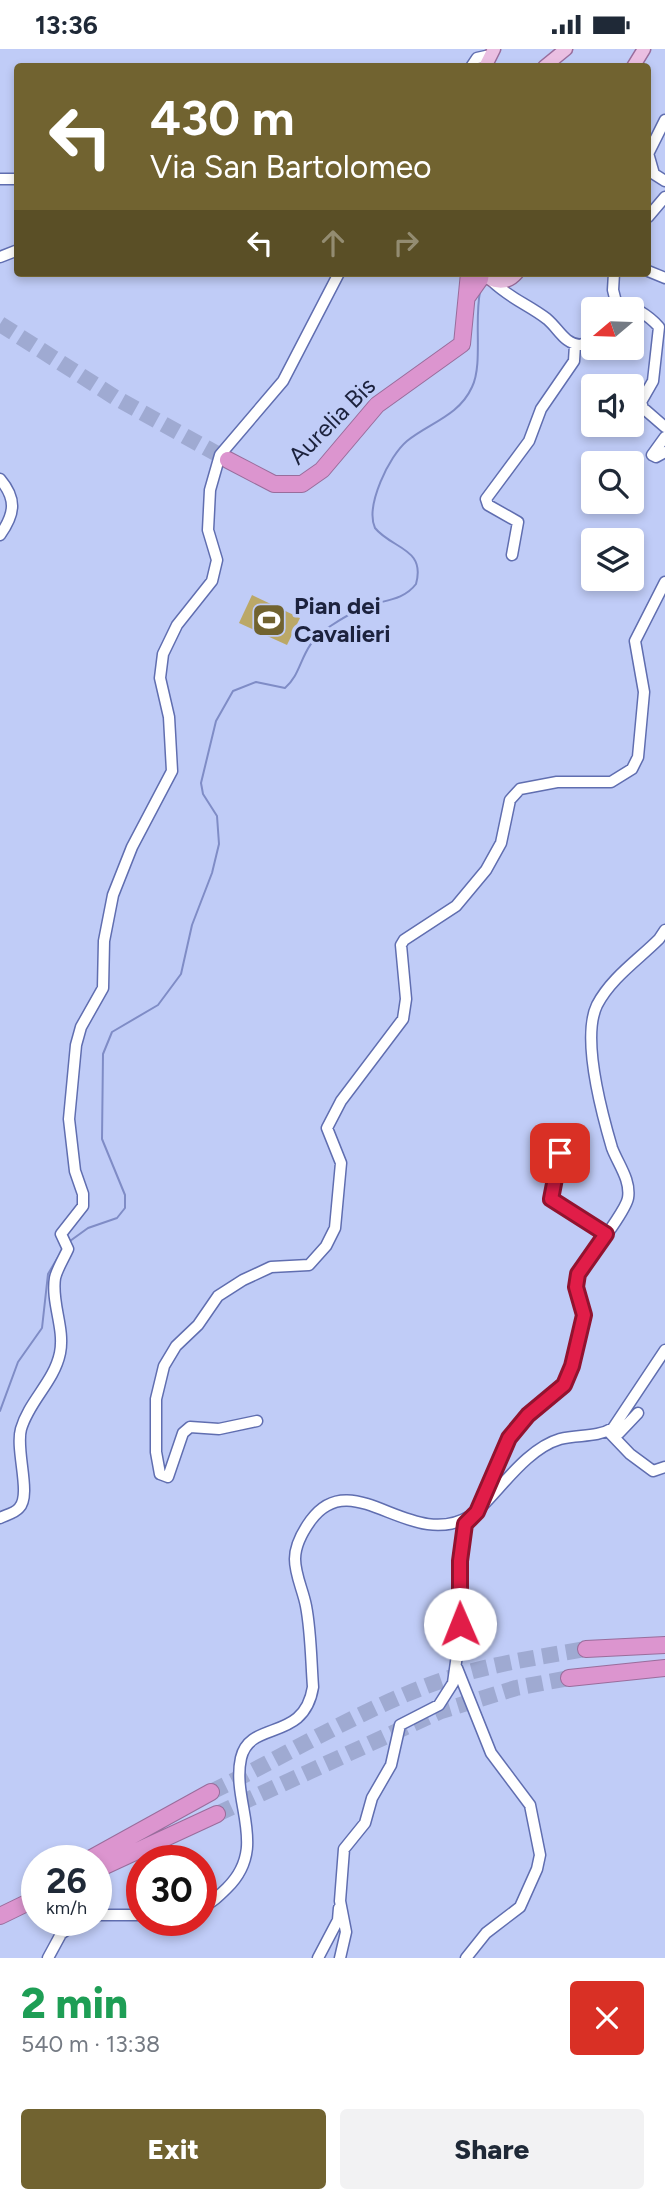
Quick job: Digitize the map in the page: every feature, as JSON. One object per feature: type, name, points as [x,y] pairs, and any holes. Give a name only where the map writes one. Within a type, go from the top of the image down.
[{"type":"highway","name":"Aurelia Bis","points":[[228,460],[274,484],[291,486],[312,479],[377,405],[459,348],[463,340],[465,305],[478,277]]},
{"type":"highway","points":[[586,1650],[665,1645]]},
{"type":"highway","points":[[569,1678],[665,1668]]},
{"type":"highway","points":[[112,1847],[211,1792]]},
{"type":"highway","points":[[112,1863],[217,1814]]},
{"type":"highway","points":[[0,1906],[21,1896]]},
{"type":"highway","points":[[0,1916],[21,1906]]},
{"type":"main road","points":[[549,63],[566,49]]},
{"type":"main road","points":[[486,277],[508,280],[512,277]]},
{"type":"street","points":[[651,147],[665,120]]},
{"type":"street","points":[[651,164],[654,174],[665,181]]},
{"type":"street","points":[[651,213],[665,197]]},
{"type":"street","points":[[0,1518],[17,1510],[23,1500],[18,1450],[21,1430],[29,1409],[51,1377],[60,1353],[62,1324],[55,1279],[68,1249],[61,1238],[83,1206],[83,1194],[75,1171],[69,1119],[76,1045],[81,1027],[103,988],[104,941],[113,895],[132,847],[172,771],[169,717],[160,678],[163,654],[177,625],[212,581],[217,559],[208,530],[210,490],[220,455],[283,381],[337,277]]},
{"type":"street","points":[[480,277],[550,321],[558,334],[575,345],[581,345]]},
{"type":"street","points":[[614,277],[614,297]]},
{"type":"street","points":[[644,314],[659,327],[653,380],[641,402],[643,408],[665,427]]},
{"type":"street","points":[[512,555],[517,522],[488,505],[486,499],[529,440],[541,409],[574,361],[575,345]]},
{"type":"street","points":[[665,437],[652,455],[656,457],[665,453]]},
{"type":"street","points":[[0,479],[13,500],[12,513],[0,535]]},
{"type":"street","points":[[257,1421],[219,1429],[190,1427],[183,1433],[168,1477],[160,1474],[156,1452],[156,1399],[164,1366],[176,1346],[198,1325],[218,1296],[271,1267],[309,1265],[332,1236],[341,1163],[327,1128],[341,1101],[403,1019],[406,999],[401,945],[404,940],[456,906],[486,870],[500,843],[514,793],[527,786],[557,782],[611,782],[626,776],[634,765],[644,692],[635,641],[665,582]]},
{"type":"street","points":[[217,1894],[233,1882],[247,1847],[249,1834],[241,1766],[246,1748],[264,1734],[290,1725],[299,1718],[311,1699],[313,1686],[307,1606],[295,1563],[298,1542],[311,1520],[321,1507],[346,1498],[359,1500],[419,1524],[438,1525],[465,1519],[477,1512],[509,1438],[528,1415],[564,1385],[572,1366],[584,1315],[576,1287],[578,1274],[626,1205],[628,1183],[612,1147],[600,1094],[594,1064],[594,1014],[614,981],[659,939],[665,930]]},
{"type":"street","points":[[560,1153],[551,1199],[606,1234]]},
{"type":"street","points":[[611,1434],[642,1381],[665,1350]]},
{"type":"street","points":[[318,1958],[338,1920],[344,1849],[365,1823],[372,1798],[391,1765],[400,1725],[439,1705],[453,1683],[460,1634],[461,1538],[465,1524],[547,1444],[611,1434],[638,1413]]},
{"type":"street","points":[[611,1434],[630,1454],[653,1471],[665,1467]]},
{"type":"street","points":[[456,1665],[491,1753],[530,1805],[540,1854],[537,1869],[520,1907],[475,1944],[466,1958]]},
{"type":"street","points":[[340,1901],[346,1932],[340,1958]]},
{"type":"street","points":[[48,1958],[60,1936]]},
{"type":"shaded area","name":"Pian dei Cavalieri","points":[[252,595],[300,618],[287,645],[239,623]]},
{"type":"waterway","points":[[70,1241],[88,1228],[117,1218],[125,1208],[125,1195],[102,1139],[103,1054],[112,1032],[158,1005],[181,974],[192,925],[212,873],[219,844],[217,816],[203,794],[201,783],[216,721],[233,691],[256,682],[285,688],[319,634],[352,613],[400,596],[416,584],[416,563],[406,550],[375,528],[373,507],[380,482],[400,448],[452,412],[472,387],[477,367],[480,292]]},
{"type":"waterway","points":[[0,1411],[18,1362],[42,1328],[48,1274],[64,1247]]},
{"type":"tunnel","points":[[0,324],[116,398],[228,460]]},
{"type":"tunnel","points":[[211,1792],[357,1717],[417,1690],[480,1669],[586,1649]]},
{"type":"tunnel","points":[[217,1814],[441,1711],[516,1688],[569,1678]]},
{"type":"place","name":"Pian dei Cavalieri","points":[[269,620]]},
{"type":"route","points":[[460,1624],[461,1538],[465,1524],[477,1512],[509,1438],[528,1415],[564,1385],[572,1366],[584,1315],[576,1287],[578,1274],[606,1234],[551,1199],[560,1153]]}]
